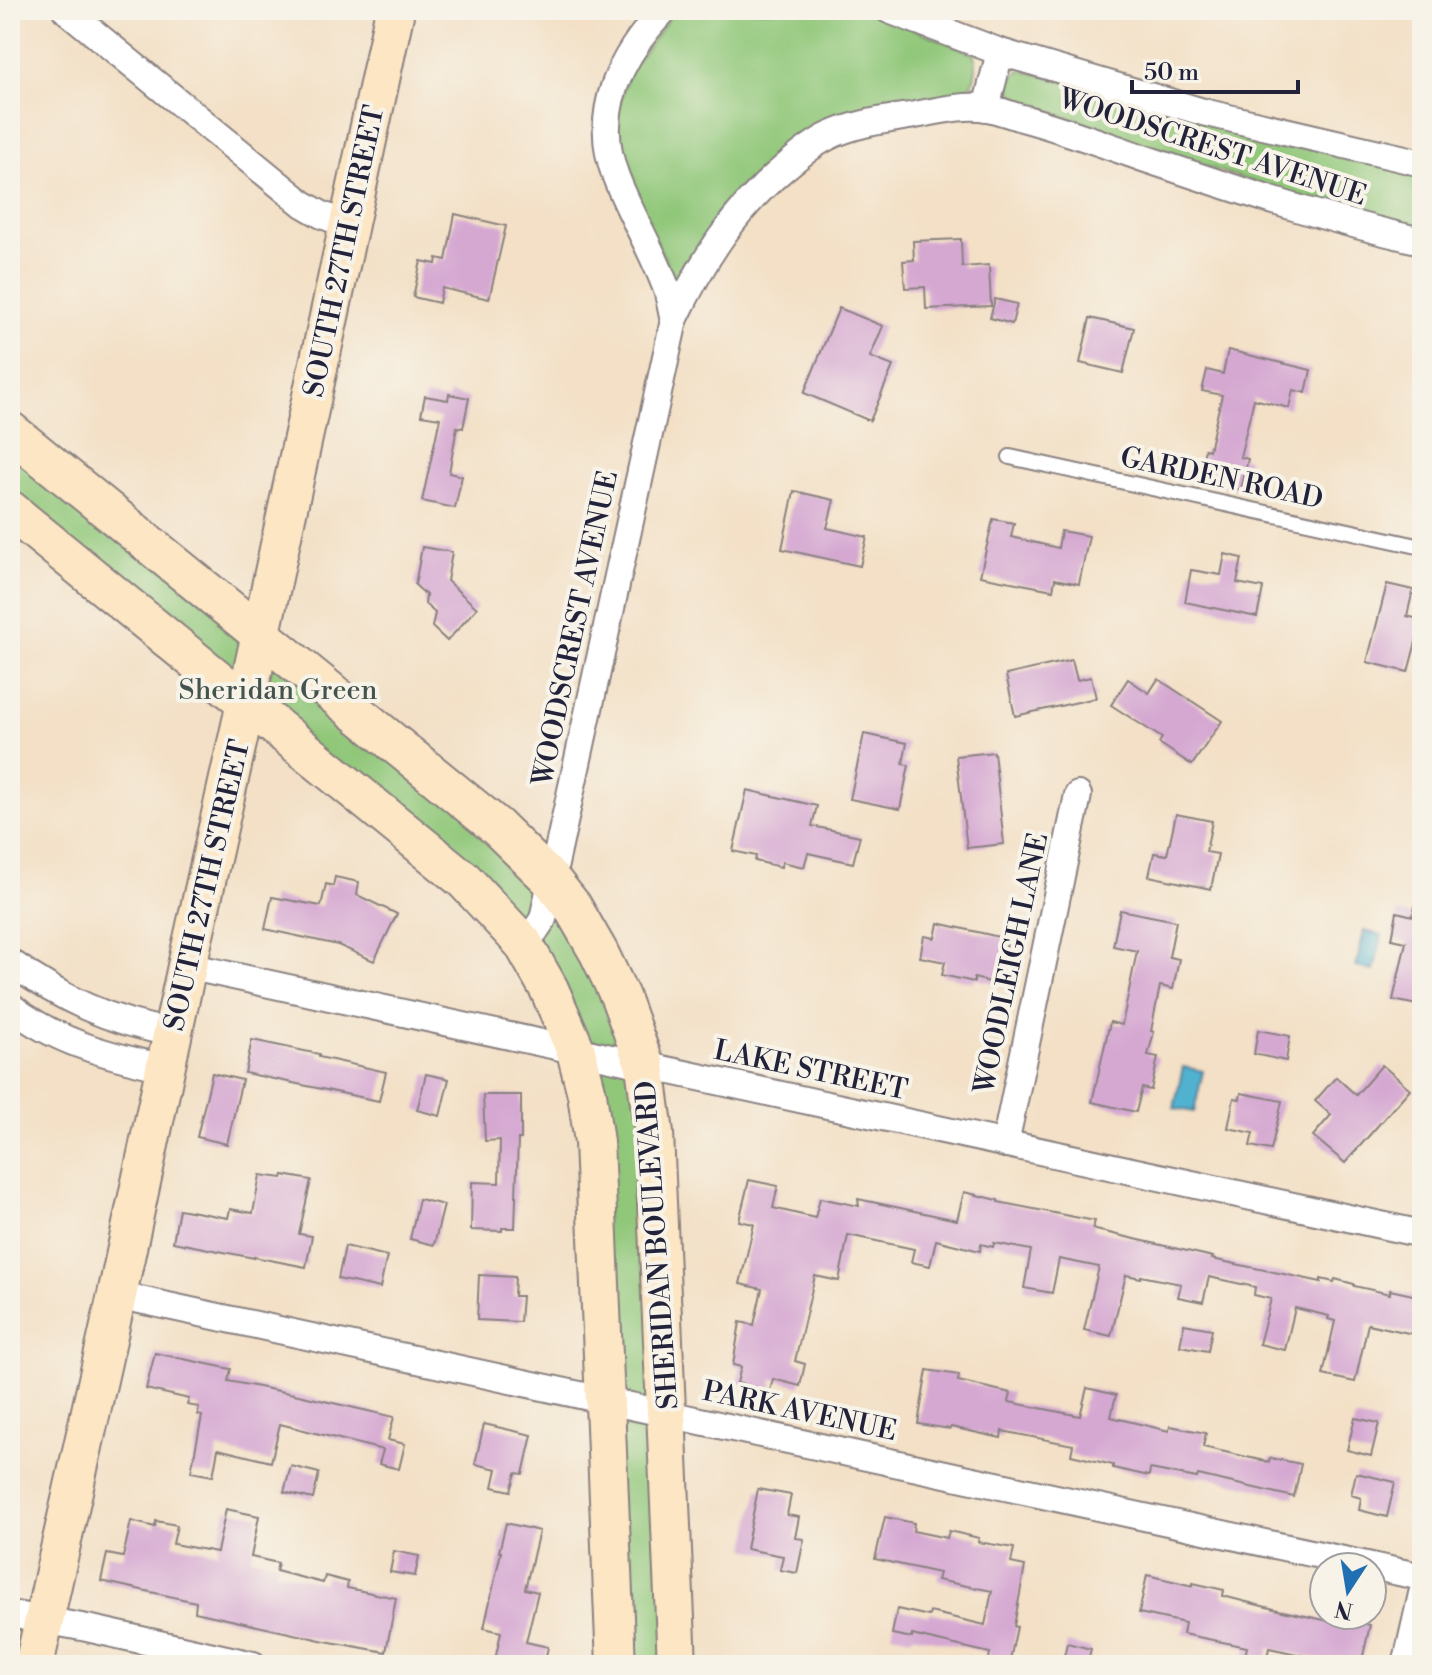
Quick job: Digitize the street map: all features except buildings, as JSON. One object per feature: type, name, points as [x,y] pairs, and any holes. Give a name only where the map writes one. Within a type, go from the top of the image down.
[{"type":"main road","name":"SOUTH 27TH STREET","points":[[34,1665],[27,1618],[117,1295],[395,10]]},
{"type":"main road","name":"SHERIDAN BOULEVARD","points":[[10,431],[497,827],[552,881],[572,906],[599,953],[620,997],[645,1066],[654,1133],[677,1665]]},
{"type":"main road","name":"SHERIDAN BOULEVARD","points":[[10,510],[464,880],[523,943],[549,989],[576,1051],[587,1094],[594,1142],[616,1665]]},
{"type":"street","points":[[66,10],[303,204],[349,225]]},
{"type":"street","name":"WOODSCREST AVENUE","points":[[664,10],[646,28],[617,76],[610,99],[607,127],[615,175],[667,291],[674,320]]},
{"type":"street","name":"WOODSCREST AVENUE","points":[[889,10],[1000,52],[1203,112],[1422,163]]},
{"type":"street","points":[[986,108],[1000,52]]},
{"type":"street","name":"WOODSCREST AVENUE","points":[[523,943],[543,919],[674,320],[700,268],[739,212],[764,185],[805,152],[826,137],[860,124],[966,107],[986,108],[1241,192],[1422,241]]},
{"type":"street","name":"WOODLEIGH LANE","points":[[1005,1144],[1078,795]]},
{"type":"street","points":[[10,962],[42,985],[73,1001],[134,1025],[169,1051]]},
{"type":"street","name":"LAKE STREET","points":[[187,966],[1422,1234]]},
{"type":"street","points":[[10,1006],[27,1020],[60,1037],[102,1052],[169,1051]]},
{"type":"street","name":"PARK AVENUE","points":[[117,1295],[1422,1577]]},
{"type":"street","points":[[1406,1665],[1422,1594]]},
{"type":"street","points":[[27,1618],[102,1631],[253,1665]]},
{"type":"lane","name":"GARDEN ROAD","points":[[1010,457],[1422,547]]},
{"type":"green space","points":[[675,10],[869,10],[975,54],[974,79],[968,89],[954,95],[906,107],[860,113],[682,279],[674,278],[625,179],[617,138],[618,111],[628,73]]},
{"type":"green space","points":[[1020,70],[1422,172],[1422,236],[1128,142],[1025,101],[1014,95],[1010,86]]},
{"type":"green space","name":"Sheridan Green","points":[[10,431],[527,854],[645,1066],[677,1665],[616,1665],[594,1142],[523,943],[10,510]]},
{"type":"water","points":[[1364,931],[1382,935],[1374,971],[1356,967]]},
{"type":"water","points":[[1183,1067],[1203,1071],[1194,1112],[1174,1108]]}]
